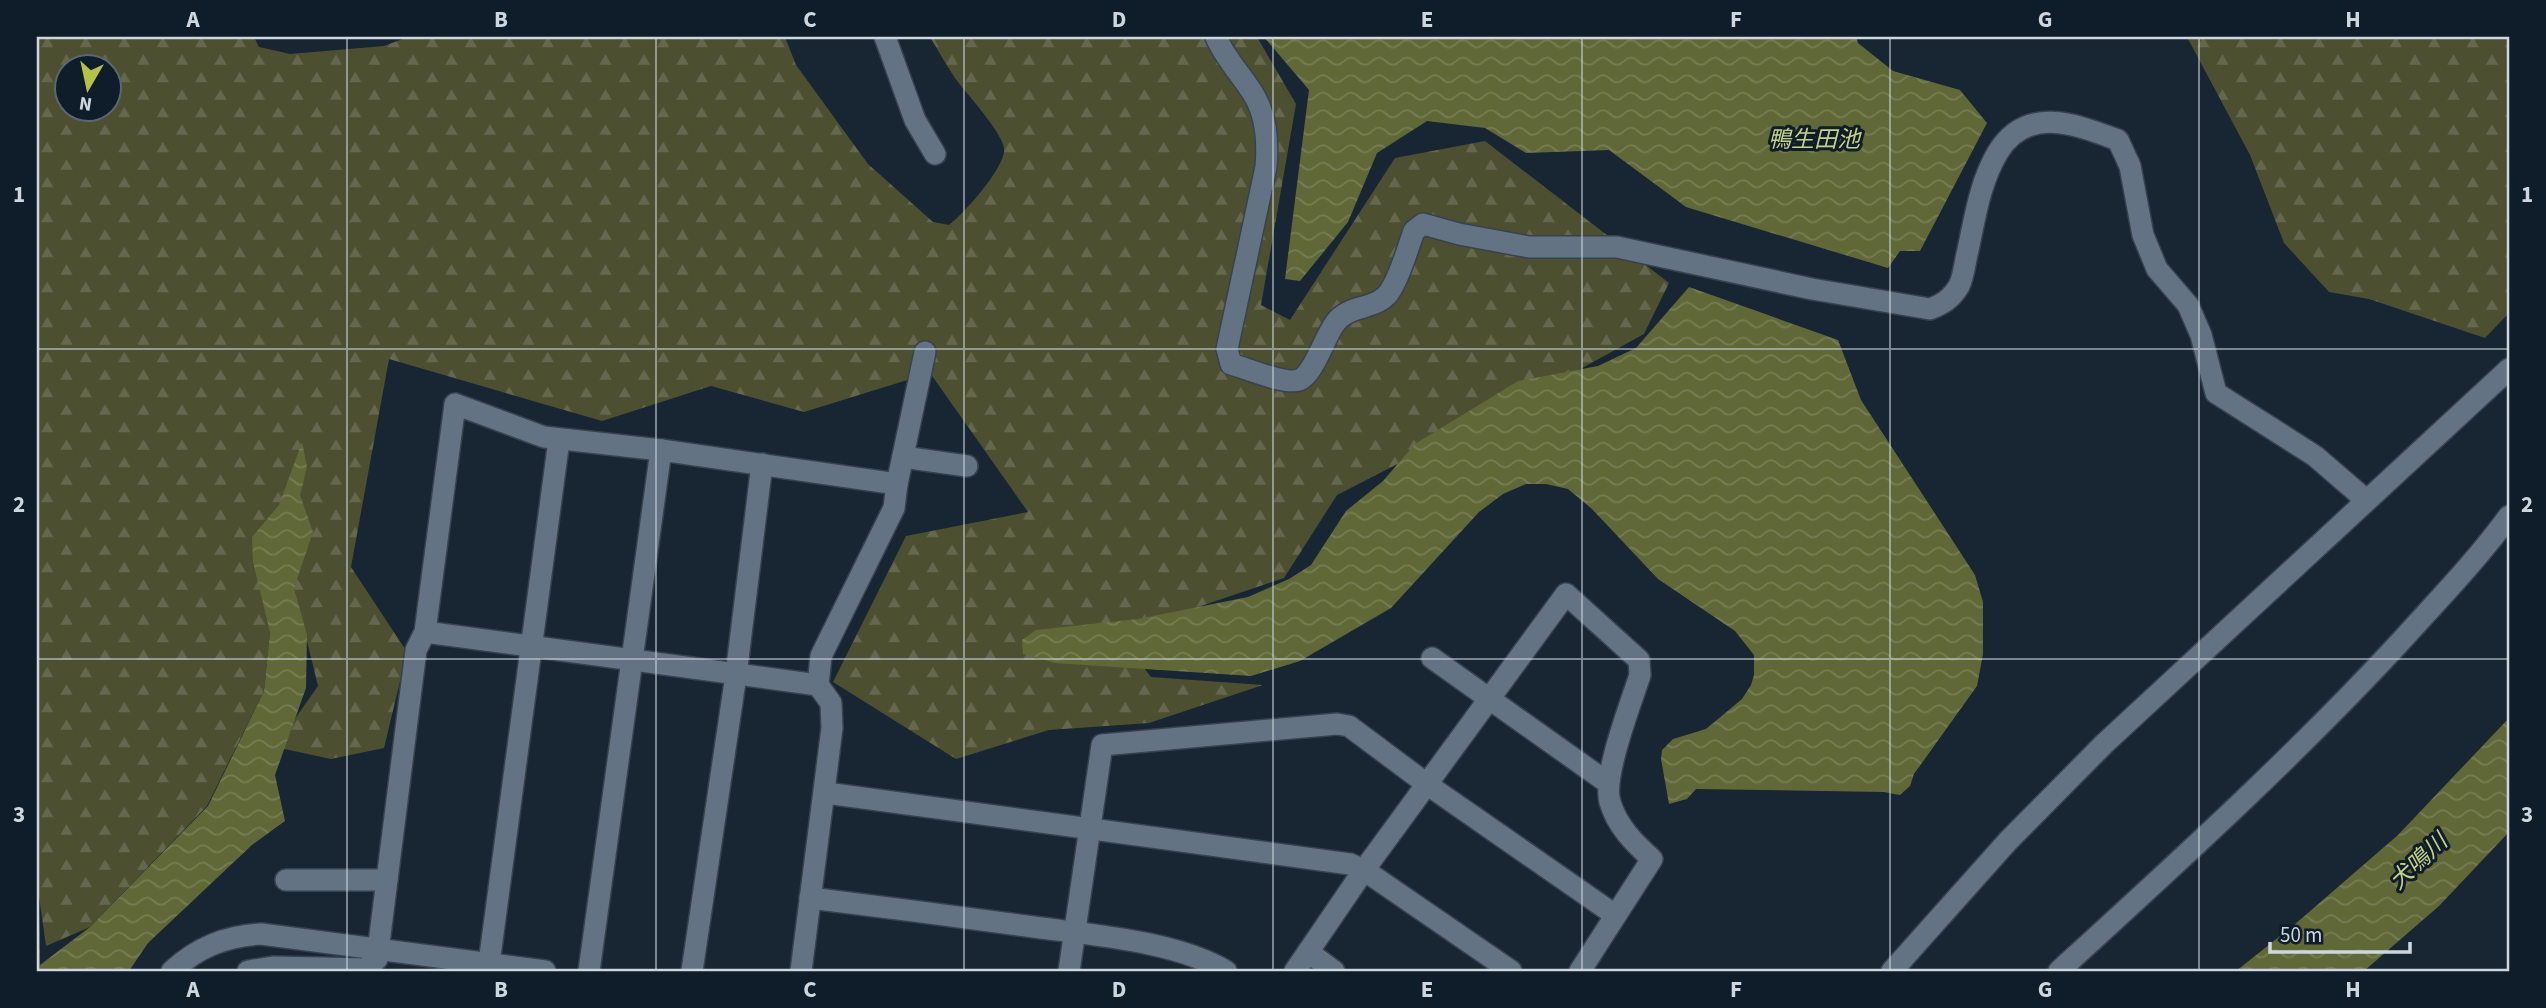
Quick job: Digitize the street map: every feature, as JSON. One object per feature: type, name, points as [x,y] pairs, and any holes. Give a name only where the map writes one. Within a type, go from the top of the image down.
[{"type":"street","points":[[885,37],[915,120],[935,155]]},
{"type":"street","points":[[1216,37],[1220,48],[1256,99],[1268,138],[1266,167],[1227,349],[1231,364],[1287,381],[1300,380],[1308,373],[1335,322],[1345,313],[1380,301],[1390,292],[1414,231],[1423,224],[1459,234],[1529,247],[1617,247],[1812,289],[1930,309],[1947,302],[1960,284],[1981,192],[1991,164],[2007,139],[2027,124],[2053,122],[2088,129],[2118,140],[2130,166],[2143,235],[2157,269],[2188,304],[2201,335],[2216,393],[2315,456],[2366,500]]},
{"type":"street","points":[[801,971],[832,728],[831,704],[818,685],[821,656],[894,508],[925,352]]},
{"type":"street","points":[[1892,971],[2008,841],[2104,744],[2509,369]]},
{"type":"street","points":[[248,971],[274,967],[366,969],[377,959],[416,650],[425,632],[455,404],[559,440],[661,450],[897,484]]},
{"type":"street","points":[[489,967],[559,440]]},
{"type":"street","points":[[589,971],[661,450]]},
{"type":"street","points":[[902,457],[967,466]]},
{"type":"street","points":[[692,971],[736,675],[762,464]]},
{"type":"street","points":[[2059,971],[2214,829],[2345,701],[2488,545],[2509,516]]},
{"type":"street","points":[[1295,971],[1364,870],[1566,594],[1639,660],[1640,675],[1608,782],[1610,802],[1628,837],[1651,859],[1580,971]]},
{"type":"street","points":[[425,632],[818,685]]},
{"type":"street","points":[[1432,658],[1608,782]]},
{"type":"street","points":[[1069,971],[1102,745],[1337,724],[1349,726],[1428,785],[1615,915]]},
{"type":"street","points":[[825,793],[1350,864],[1364,870],[1511,971]]},
{"type":"street","points":[[286,880],[387,880]]},
{"type":"street","points":[[810,898],[1075,933],[1172,949],[1226,971]]},
{"type":"street","points":[[172,971],[188,957],[210,944],[239,935],[261,934],[379,948],[489,967],[545,971]]},
{"type":"street","points":[[1308,952],[1334,971]]},
{"type":"green space","points":[[37,37],[254,37],[259,47],[290,54],[384,46],[408,37],[785,37],[796,65],[868,164],[933,222],[949,225],[992,178],[1004,148],[997,132],[955,78],[930,37],[1257,37],[1296,104],[1261,305],[1290,320],[1395,158],[1485,141],[1669,283],[1644,334],[1544,389],[1337,495],[1284,578],[1118,634],[1151,677],[1263,685],[1149,723],[1049,730],[956,759],[833,682],[906,536],[1028,512],[930,373],[804,412],[711,386],[602,421],[389,359],[351,567],[407,652],[384,748],[331,759],[275,747],[318,686],[294,588],[270,632],[264,691],[207,806],[90,927],[46,946],[38,889]]},
{"type":"green space","points":[[2187,37],[2509,37],[2509,313],[2485,338],[2369,299],[2329,292],[2284,243],[2250,155]]},
{"type":"water","name":"鴨生田池","points":[[1264,37],[1856,37],[1858,43],[1893,71],[1960,90],[1987,123],[1920,251],[1900,251],[1888,268],[1686,207],[1609,150],[1526,153],[1485,128],[1427,121],[1377,153],[1348,222],[1300,281],[1285,279],[1309,90]]},
{"type":"water","points":[[1689,287],[1838,340],[1861,400],[1975,575],[1983,602],[1983,654],[1977,686],[1914,774],[1910,786],[1900,795],[1884,792],[1696,789],[1687,799],[1669,804],[1661,759],[1662,750],[1673,739],[1706,729],[1742,699],[1754,675],[1754,655],[1735,631],[1658,579],[1592,509],[1568,489],[1546,484],[1526,484],[1503,494],[1479,512],[1391,608],[1300,661],[1251,676],[1055,663],[1023,654],[1022,640],[1036,630],[1138,619],[1248,597],[1289,579],[1311,565],[1346,511],[1383,481],[1415,444],[1518,381],[1598,366],[1636,348]]},
{"type":"water","points":[[302,442],[307,467],[300,495],[313,532],[294,588],[307,635],[306,688],[275,775],[285,821],[252,845],[148,943],[129,971],[37,971],[37,800],[40,965],[90,927],[208,806],[264,691],[270,632],[253,562],[252,537],[279,505]]},
{"type":"water","name":"犬鳴川","points":[[2509,718],[2509,832],[2439,906],[2364,971],[2236,971],[2398,835]]}]
